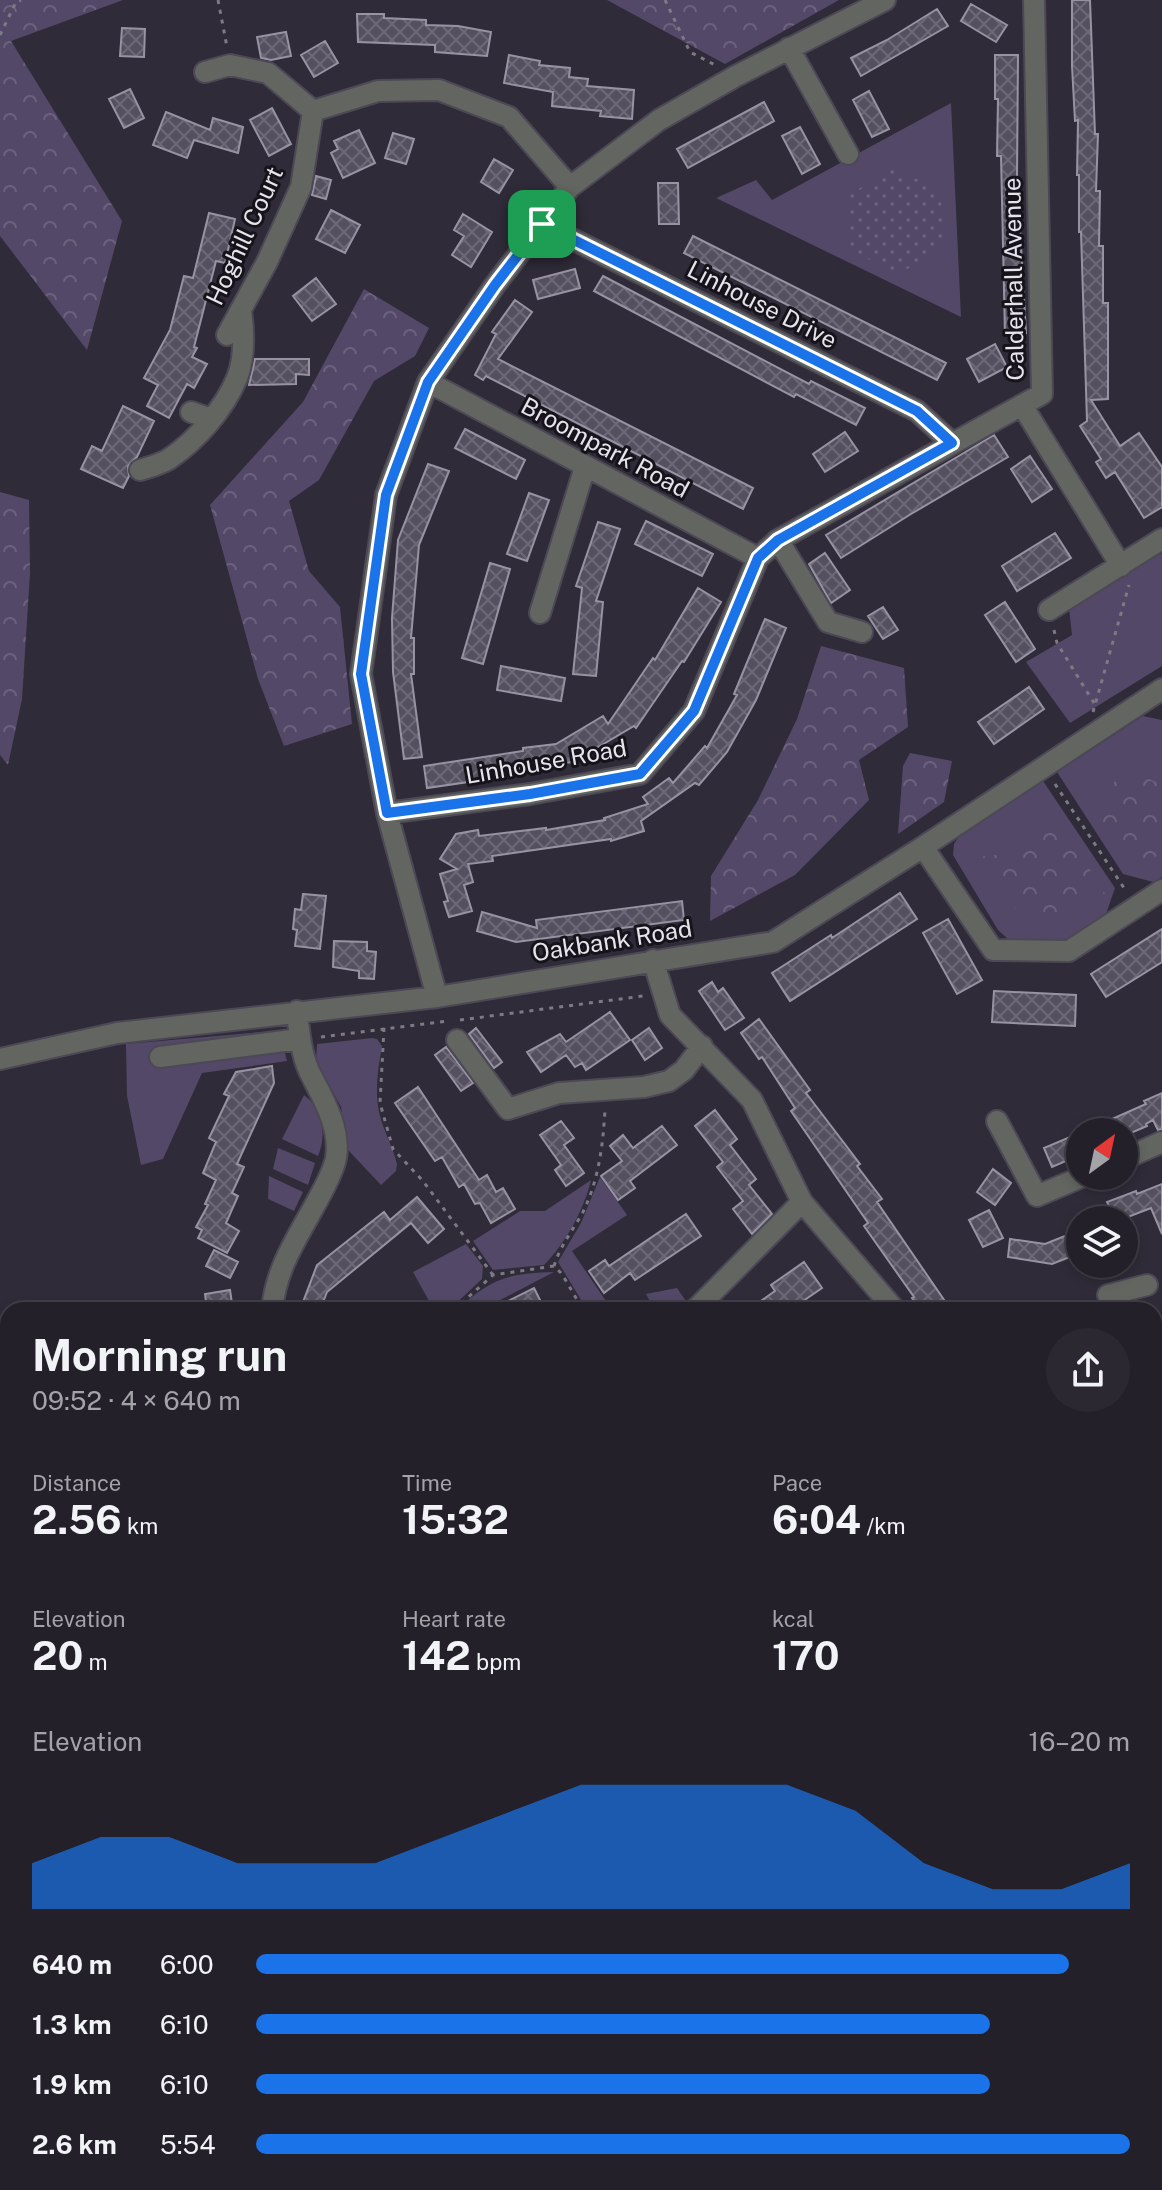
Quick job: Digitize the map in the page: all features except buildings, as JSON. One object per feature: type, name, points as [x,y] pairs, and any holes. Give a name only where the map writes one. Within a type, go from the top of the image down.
[{"type":"street","points":[[437,997],[387,813],[361,674],[386,495],[428,382],[495,285],[570,187],[659,120],[736,76],[885,0]]},
{"type":"street","name":"Calderhall Avenue","points":[[1034,0],[1042,394],[1022,405],[1125,575]]},
{"type":"street","points":[[789,48],[848,154]]},
{"type":"street","points":[[205,72],[230,65],[268,73],[313,111],[378,91],[439,90],[509,117],[570,187]]},
{"type":"street","name":"Hoghill Court","points":[[227,335],[267,262],[301,187],[313,111]]},
{"type":"street","name":"Linhouse Drive","points":[[542,224],[917,411],[952,443]]},
{"type":"street","points":[[140,470],[167,461],[193,439],[201,416],[238,376],[243,329],[241,310]]},
{"type":"street","name":"Broompark Road","points":[[428,382],[758,558]]},
{"type":"street","name":"Linhouse Road","points":[[387,813],[530,794],[640,774],[694,711],[758,558],[778,540],[1022,405]]},
{"type":"street","points":[[540,613],[585,467]]},
{"type":"street","points":[[1049,610],[1125,575],[1162,539]]},
{"type":"street","points":[[778,540],[828,622],[862,632]]},
{"type":"street","name":"Oakbank Road","points":[[0,1059],[117,1033],[437,997],[773,942],[1084,740],[1159,696]]},
{"type":"street","points":[[923,847],[993,950],[1069,951],[1162,890]]},
{"type":"street","points":[[653,960],[670,1015],[752,1100],[802,1202],[888,1302]]},
{"type":"street","points":[[273,1302],[275,1286],[285,1260],[323,1190],[336,1157],[333,1126],[322,1093],[308,1070],[297,1011]]},
{"type":"street","points":[[160,1057],[300,1039]]},
{"type":"street","points":[[457,1040],[508,1109],[559,1093],[644,1087],[669,1081],[684,1070],[702,1046]]},
{"type":"street","points":[[997,1121],[1037,1196],[1066,1184]]},
{"type":"street","points":[[1138,1153],[1162,1142]]},
{"type":"street","points":[[703,1302],[802,1202]]},
{"type":"path","points":[[0,35],[16,2],[21,0]]},
{"type":"path","points":[[218,0],[230,65]]},
{"type":"path","points":[[665,1],[690,52],[736,76]]},
{"type":"path","points":[[1084,740],[1125,575]]},
{"type":"path","points":[[1049,610],[1057,643],[1095,704]]},
{"type":"path","points":[[1044,767],[1137,906]]},
{"type":"path","points":[[300,1039],[662,994]]},
{"type":"path","points":[[386,1002],[380,1103],[393,1149],[423,1181],[493,1275]]},
{"type":"path","points":[[554,1266],[558,1253],[585,1208],[595,1180],[603,1147],[606,1091]]},
{"type":"path","points":[[463,1302],[493,1275],[554,1266]]},
{"type":"path","points":[[554,1266],[578,1302]]},
{"type":"green space","points":[[0,0],[123,0],[11,41],[122,221],[87,350],[0,236]]},
{"type":"green space","points":[[607,0],[839,0],[725,64]]},
{"type":"green space","points":[[951,103],[961,317],[716,198],[756,180],[772,200]]},
{"type":"green space","points":[[891,167],[940,190],[944,244],[900,274],[851,251],[847,197]]},
{"type":"green space","points":[[364,289],[429,328],[415,356],[374,381],[319,480],[289,501],[309,571],[340,607],[352,724],[284,746],[258,679],[210,505],[303,402]]},
{"type":"green space","points":[[0,492],[29,500],[30,573],[22,699],[8,765],[0,755]]},
{"type":"green space","points":[[1162,554],[1162,666],[1070,723],[1026,662],[1072,635],[1069,608],[1147,557]]},
{"type":"green space","points":[[821,646],[904,668],[908,727],[859,760],[869,800],[795,875],[710,921],[711,876],[758,800],[797,719]]},
{"type":"green space","points":[[1143,716],[1162,720],[1162,877],[1153,882],[1123,874],[1057,772]]},
{"type":"green space","points":[[910,753],[952,761],[944,802],[898,834],[903,766]]},
{"type":"green space","points":[[1125,768],[1162,785],[1162,850],[1138,875],[1094,808]]},
{"type":"green space","points":[[1043,781],[1115,888],[1105,917],[1060,943],[1010,941],[998,930],[953,855],[954,844],[960,835]]},
{"type":"green space","points":[[1058,818],[1105,894],[1057,922],[1019,913],[979,857],[1014,853]]},
{"type":"green space","points":[[274,1031],[280,1033],[287,1061],[202,1073],[163,1159],[141,1165],[127,1096],[126,1044]]},
{"type":"green space","points":[[372,1038],[382,1046],[377,1081],[378,1107],[397,1164],[396,1171],[381,1185],[348,1150],[341,1107],[316,1061],[317,1044]]},
{"type":"green space","points":[[304,1095],[315,1107],[322,1123],[318,1156],[282,1139]]},
{"type":"green space","points":[[278,1148],[315,1163],[308,1185],[273,1169]]},
{"type":"green space","points":[[269,1176],[303,1192],[294,1211],[268,1199]]},
{"type":"green space","points":[[600,1177],[627,1215],[572,1251],[607,1302],[582,1302],[558,1262],[581,1223]]},
{"type":"green space","points":[[591,1180],[573,1226],[544,1265],[493,1270],[473,1241],[520,1211],[545,1211]]},
{"type":"green space","points":[[466,1244],[483,1266],[482,1279],[458,1302],[430,1302],[413,1272]]},
{"type":"green space","points":[[554,1272],[496,1302],[467,1302],[490,1285],[524,1274]]},
{"type":"green space","points":[[677,1288],[687,1302],[650,1302],[646,1294]]},
{"type":"route","points":[[542,224],[917,411],[952,443],[778,540],[758,558],[694,711],[640,774],[530,794],[387,813],[361,674],[386,495],[428,382],[495,285],[542,224]]}]
